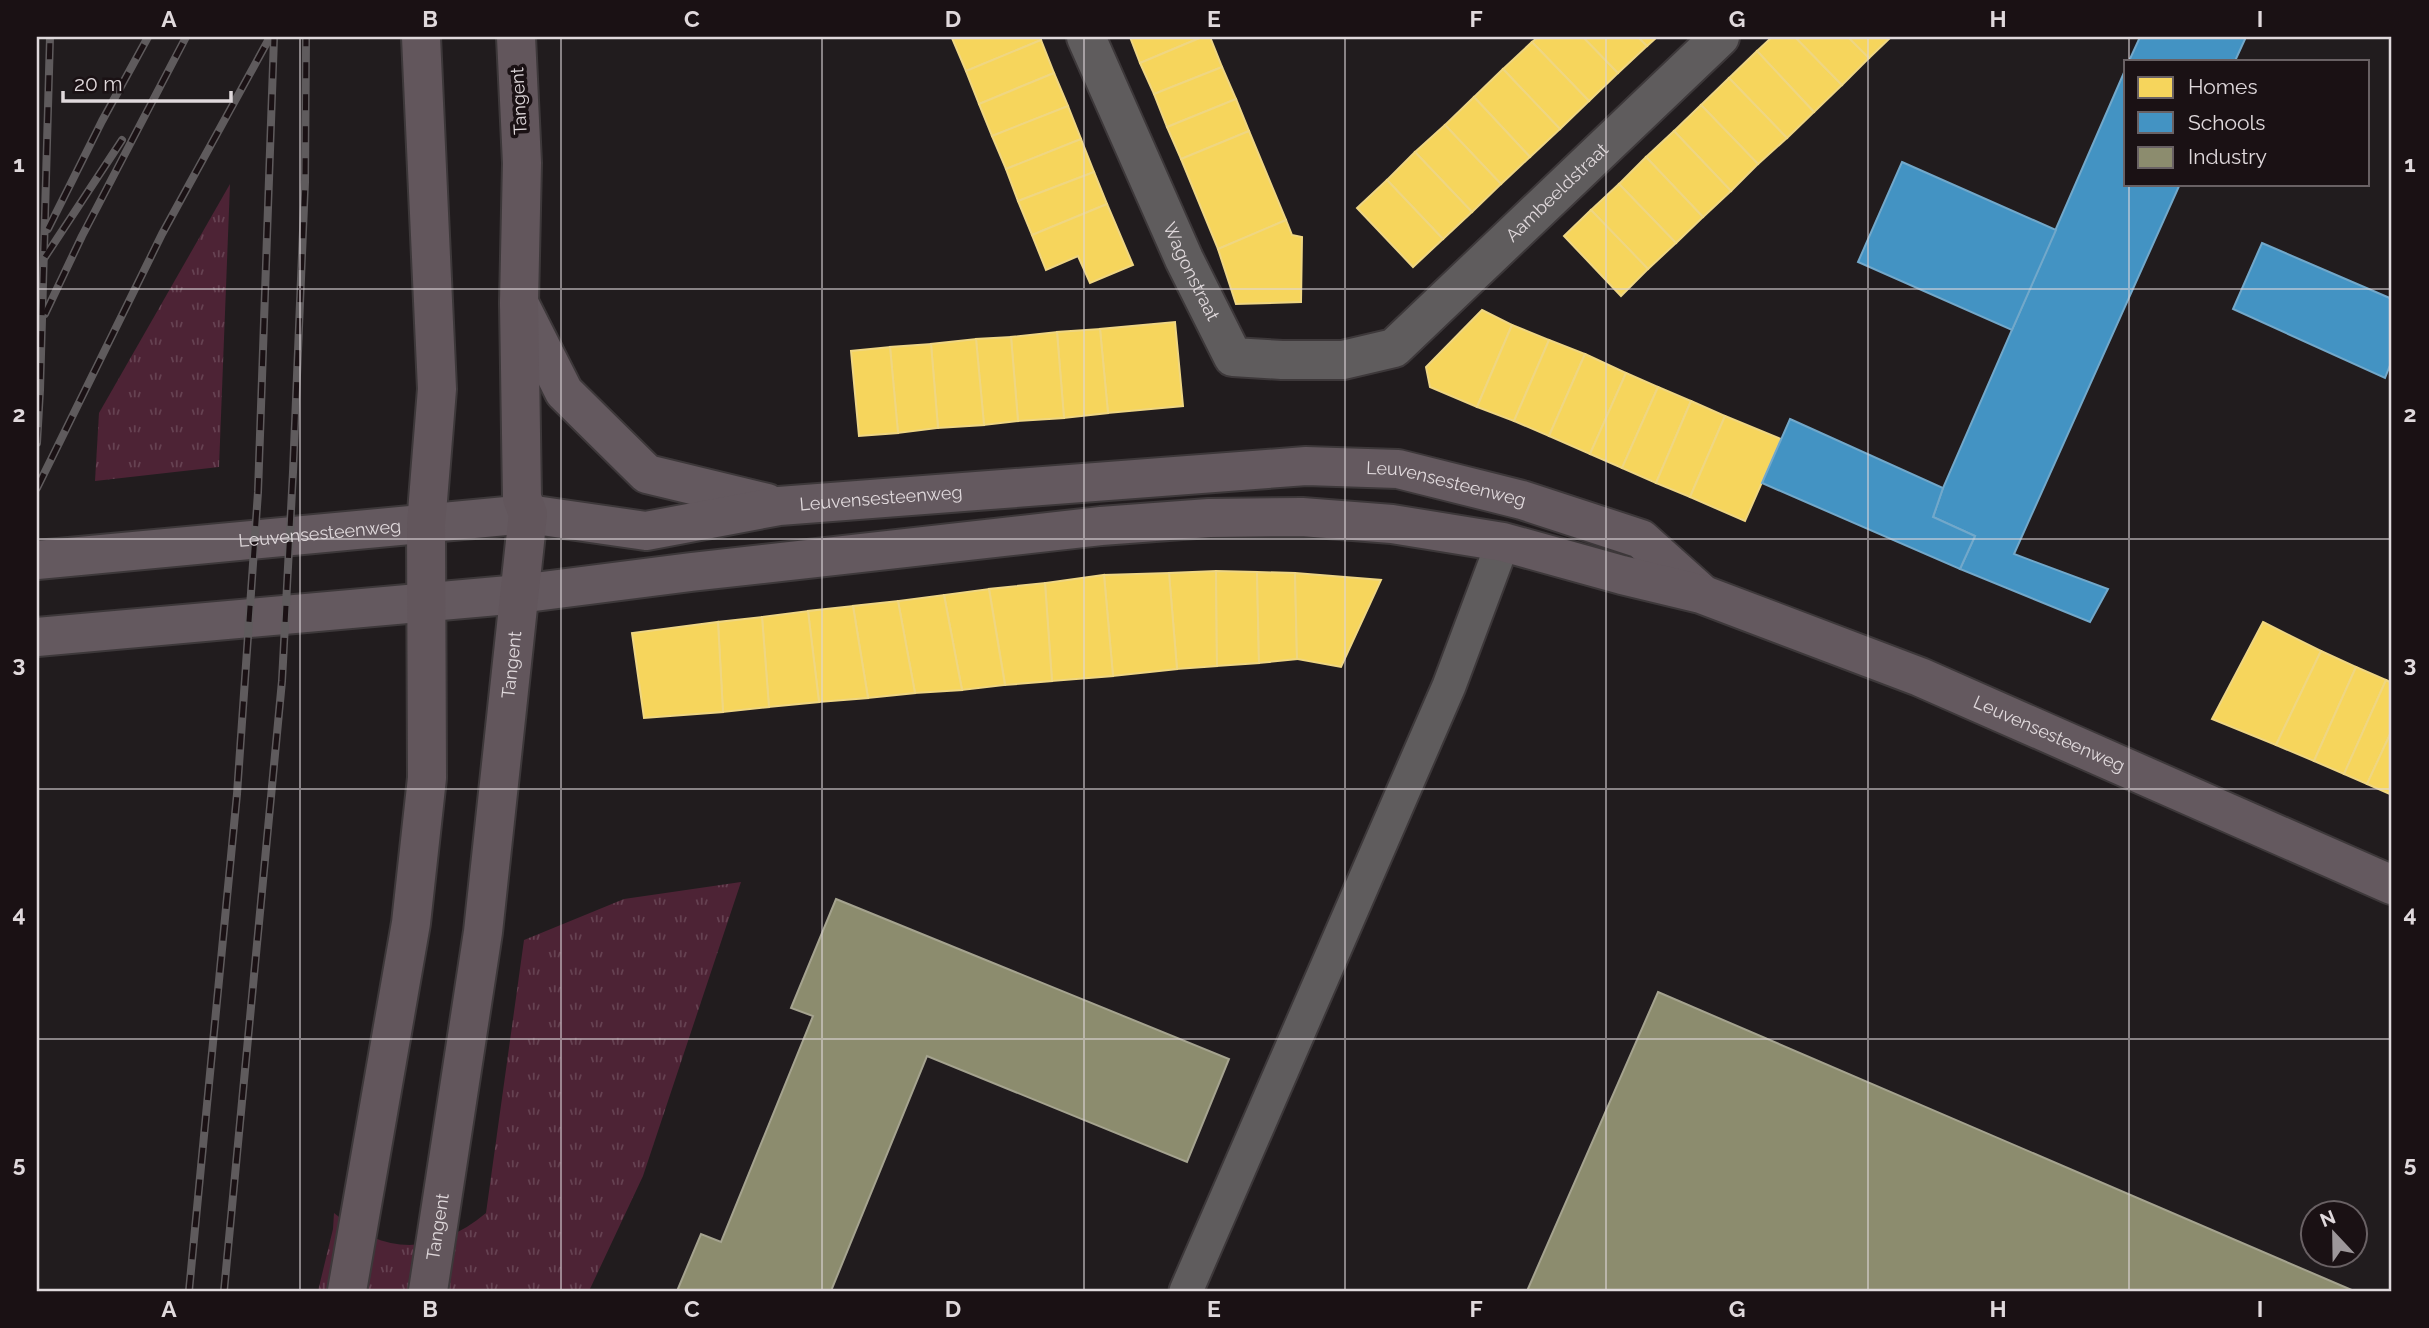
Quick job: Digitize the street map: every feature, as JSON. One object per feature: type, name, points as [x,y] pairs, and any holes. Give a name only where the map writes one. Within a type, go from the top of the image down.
[{"type":"highway","points":[[347,1291],[411,923],[426,778],[426,524],[437,389],[421,37]]},
{"type":"highway","name":"Tangent","points":[[428,1291],[483,932],[528,514],[522,498],[519,303],[523,163],[516,37]]},
{"type":"main road","points":[[519,303],[564,392],[647,474],[779,506]]},
{"type":"main road","name":"Leuvensesteenweg","points":[[37,560],[528,514],[646,531],[779,506],[1306,466],[1398,469],[1522,500],[1641,539],[1701,594]]},
{"type":"main road","name":"Leuvensesteenweg","points":[[37,637],[519,594],[1101,526],[1209,519],[1302,517],[1392,524],[1503,542],[1701,594],[1920,677],[2392,885]]},
{"type":"street","name":"Wagonstraat","points":[[1086,37],[1184,258],[1233,357],[1282,360],[1343,359],[1394,348]]},
{"type":"street","name":"Aambeeldstraat","points":[[1394,348],[1720,37]]},
{"type":"lane","points":[[1186,1291],[1449,687],[1503,542]]},
{"type":"green space","points":[[230,184],[219,467],[95,481],[99,413]]},
{"type":"green space","points":[[741,882],[643,1176],[589,1291],[318,1291],[333,1229],[334,1213],[372,1237],[410,1245],[448,1237],[486,1213],[524,940],[624,899]]},
{"type":"building: Homes","points":[[1040,37],[1041,40],[966,71],[952,38]]},
{"type":"building: Homes","points":[[1130,37],[1202,37],[1140,63]]},
{"type":"building: Homes","points":[[1202,37],[1210,37],[1222,67],[1154,94],[1140,63]]},
{"type":"building: Homes","points":[[1538,37],[1583,37],[1618,73],[1589,101],[1532,42]]},
{"type":"building: Homes","points":[[1583,37],[1638,37],[1647,46],[1618,73]]},
{"type":"building: Homes","points":[[1638,37],[1657,37],[1647,46]]},
{"type":"building: Homes","points":[[1772,37],[1795,37],[1842,85],[1814,112],[1757,51]]},
{"type":"building: Homes","points":[[1795,37],[1848,37],[1869,58],[1842,85]]},
{"type":"building: Homes","points":[[1848,37],[1891,37],[1869,58]]},
{"type":"building: Homes","points":[[1041,40],[1054,73],[979,104],[966,71]]},
{"type":"building: Homes","points":[[1532,42],[1589,101],[1560,129],[1503,69]]},
{"type":"building: Homes","points":[[1757,51],[1814,112],[1787,138],[1729,78]]},
{"type":"building: Homes","points":[[1222,67],[1236,99],[1167,127],[1154,94]]},
{"type":"building: Homes","points":[[1503,69],[1560,129],[1530,157],[1474,97]]},
{"type":"building: Homes","points":[[1054,73],[1068,106],[992,136],[979,104]]},
{"type":"building: Homes","points":[[1729,78],[1787,138],[1758,164],[1701,105]]},
{"type":"building: Homes","points":[[1474,97],[1530,157],[1501,184],[1445,125]]},
{"type":"building: Homes","points":[[1236,99],[1249,131],[1181,159],[1167,127]]},
{"type":"building: Homes","points":[[1701,105],[1758,164],[1731,191],[1674,131]]},
{"type":"building: Homes","points":[[1068,106],[1081,139],[1006,169],[992,136]]},
{"type":"building: Homes","points":[[1445,125],[1501,184],[1472,212],[1415,152]]},
{"type":"building: Homes","points":[[1249,131],[1286,220],[1218,249],[1181,159]]},
{"type":"building: Homes","points":[[1674,131],[1731,191],[1703,217],[1646,157]]},
{"type":"building: Homes","points":[[1081,139],[1094,172],[1018,201],[1006,169]]},
{"type":"building: Homes","points":[[1415,152],[1472,212],[1443,239],[1387,180]]},
{"type":"building: Homes","points":[[1646,157],[1703,217],[1676,243],[1619,184]]},
{"type":"building: Homes","points":[[1094,172],[1107,204],[1032,235],[1018,201]]},
{"type":"building: Homes","points":[[1387,180],[1443,239],[1413,267],[1357,208]]},
{"type":"building: Homes","points":[[1619,184],[1676,243],[1648,269],[1591,210]]},
{"type":"building: Homes","points":[[1107,204],[1133,265],[1090,283],[1078,256],[1046,270],[1032,235]]},
{"type":"building: Homes","points":[[1591,210],[1648,269],[1621,296],[1564,236]]},
{"type":"building: Homes","points":[[1286,220],[1292,235],[1302,237],[1301,302],[1236,304],[1218,249]]},
{"type":"building: Homes","points":[[1482,310],[1512,325],[1477,407],[1430,387],[1426,367]]},
{"type":"building: Homes","points":[[1175,322],[1183,406],[1108,413],[1100,329]]},
{"type":"building: Homes","points":[[1512,325],[1549,340],[1514,421],[1477,407]]},
{"type":"building: Homes","points":[[1100,329],[1108,413],[1064,418],[1057,332]]},
{"type":"building: Homes","points":[[1057,332],[1064,418],[1018,421],[1011,337]]},
{"type":"building: Homes","points":[[1011,337],[1018,421],[984,425],[976,339]]},
{"type":"building: Homes","points":[[976,339],[984,425],[938,428],[931,344]]},
{"type":"building: Homes","points":[[1549,340],[1585,354],[1549,436],[1514,421]]},
{"type":"building: Homes","points":[[931,344],[938,428],[898,433],[890,347]]},
{"type":"building: Homes","points":[[890,347],[898,433],[859,436],[851,351]]},
{"type":"building: Homes","points":[[1585,354],[1626,373],[1590,454],[1549,436]]},
{"type":"building: Homes","points":[[1626,373],[1658,387],[1622,468],[1590,454]]},
{"type":"building: Homes","points":[[1658,387],[1691,401],[1656,483],[1622,468]]},
{"type":"building: Homes","points":[[1691,401],[1725,416],[1690,497],[1656,483]]},
{"type":"building: Homes","points":[[1725,416],[1781,439],[1745,521],[1690,497]]},
{"type":"building: Homes","points":[[1216,571],[1217,666],[1177,669],[1169,573]]},
{"type":"building: Homes","points":[[1216,571],[1257,572],[1259,663],[1217,666]]},
{"type":"building: Homes","points":[[1257,572],[1295,573],[1297,659],[1259,663]]},
{"type":"building: Homes","points":[[1169,573],[1177,669],[1113,676],[1104,575]]},
{"type":"building: Homes","points":[[1295,573],[1381,580],[1341,667],[1297,659]]},
{"type":"building: Homes","points":[[1104,575],[1113,676],[1052,681],[1045,583]]},
{"type":"building: Homes","points":[[1045,583],[1052,681],[1005,685],[989,589]]},
{"type":"building: Homes","points":[[989,589],[1005,685],[962,690],[944,595]]},
{"type":"building: Homes","points":[[944,595],[962,690],[915,693],[898,601]]},
{"type":"building: Homes","points":[[898,601],[915,693],[868,698],[853,606]]},
{"type":"building: Homes","points":[[853,606],[868,698],[819,702],[808,611]]},
{"type":"building: Homes","points":[[808,611],[819,702],[769,707],[762,617]]},
{"type":"building: Homes","points":[[762,617],[769,707],[723,712],[718,622]]},
{"type":"building: Homes","points":[[718,622],[723,712],[644,718],[632,633]]},
{"type":"building: Homes","points":[[2263,622],[2321,651],[2276,745],[2212,719]]},
{"type":"building: Homes","points":[[2321,651],[2356,667],[2314,761],[2276,745]]},
{"type":"building: Homes","points":[[2356,667],[2386,680],[2344,774],[2314,761]]},
{"type":"building: Homes","points":[[2386,680],[2392,683],[2392,730],[2367,784],[2344,774]]},
{"type":"building: Homes","points":[[2392,730],[2392,795],[2367,784]]},
{"type":"building: Schools","points":[[2140,37],[2246,37],[2235,60],[2129,60]]},
{"type":"building: Schools","points":[[2124,73],[2124,186],[2179,186],[2014,554],[2108,589],[2090,622],[1960,569],[1975,536],[1933,517],[1943,488]]},
{"type":"building: Schools","points":[[1902,162],[2056,230],[2012,330],[1858,262]]},
{"type":"building: Schools","points":[[2262,243],[2392,299],[2392,360],[2385,378],[2233,309]]},
{"type":"building: Schools","points":[[1790,419],[1943,488],[1933,517],[1975,536],[1960,569],[1762,483]]},
{"type":"building: Industry","points":[[836,899],[1229,1059],[1187,1162],[927,1056],[831,1291],[677,1291],[701,1234],[721,1242],[813,1016],[791,1008]]},
{"type":"building: Industry","points":[[1658,992],[2354,1291],[1527,1291]]},
{"type":"railway","points":[[37,443],[50,37]]},
{"type":"railway","points":[[48,229],[148,37]]},
{"type":"railway","points":[[45,314],[82,236],[186,37]]},
{"type":"railway","points":[[37,488],[162,234],[270,37]]},
{"type":"railway","points":[[189,1291],[237,794],[258,492],[274,37]]},
{"type":"railway","points":[[224,1291],[282,681],[305,182],[306,37]]},
{"type":"railway","points":[[45,257],[122,140]]}]
